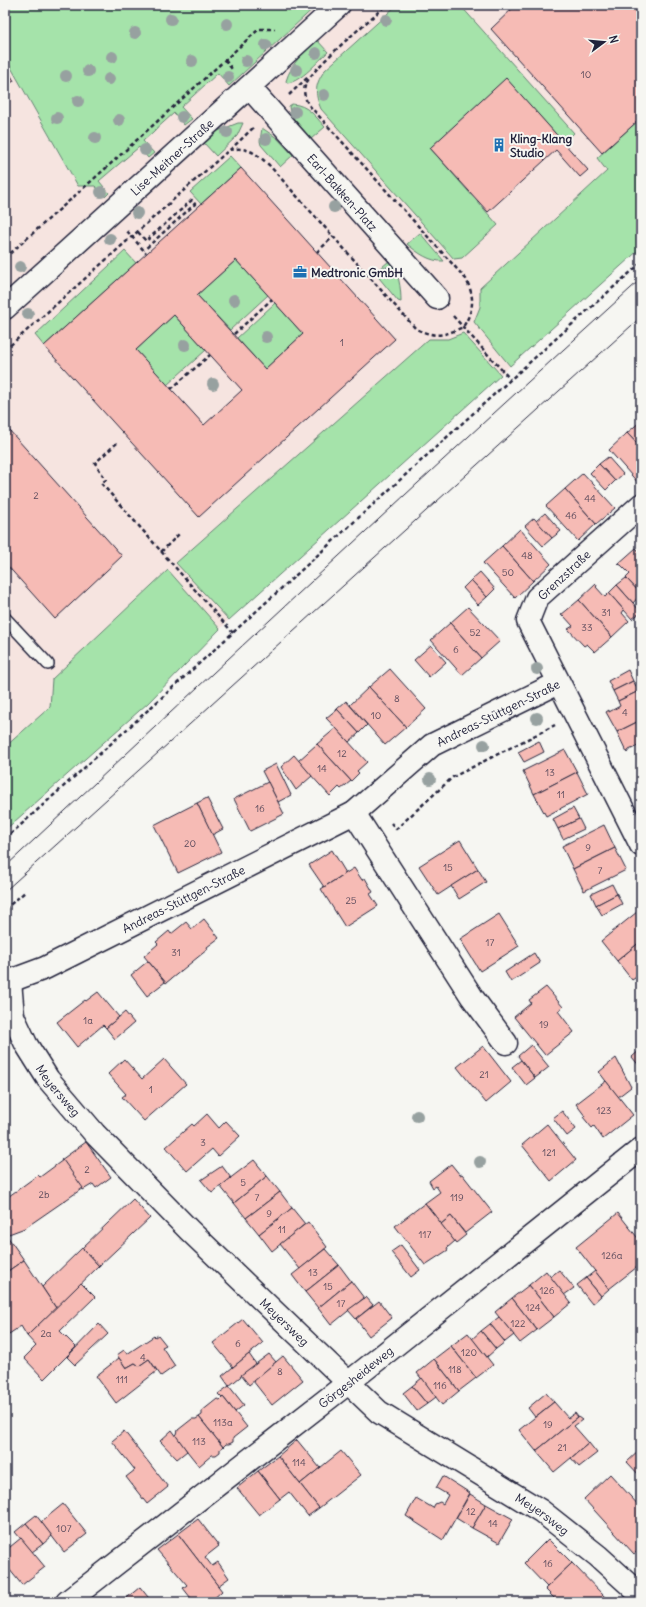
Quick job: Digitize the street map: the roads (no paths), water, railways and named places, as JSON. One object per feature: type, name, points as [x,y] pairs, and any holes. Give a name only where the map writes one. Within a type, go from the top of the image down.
[{"type":"street","name":"Lise-Meitner-Straße","points":[[5,308],[339,5]]},
{"type":"street","name":"Earl-Bakken-Platz","points":[[249,87],[437,298]]},
{"type":"street","name":"Grenzstraße","points":[[558,682],[528,621],[537,598],[641,506]]},
{"type":"street","name":"Andreas-Stüttgen-Straße","points":[[8,980],[45,968],[354,813],[432,745],[558,682],[641,845]]},
{"type":"street","points":[[354,813],[472,997],[506,1043]]},
{"type":"street","name":"Meyersweg","points":[[8,980],[13,1016],[26,1044],[48,1079],[95,1134],[189,1230],[379,1412],[541,1511],[598,1556],[641,1595]]},
{"type":"street","name":"Görgesheideweg","points":[[67,1602],[348,1382],[641,1149]]},
{"type":"lane","points":[[5,618],[48,664]]},
{"type":"tram line","points":[[5,867],[401,498],[641,279]]},
{"type":"tram line","points":[[5,891],[641,317]]},
{"type":"place","name":"Kling-Klang Studio","points":[[499,145]]},
{"type":"place","name":"Medtronic GmbH","points":[[300,272]]}]
